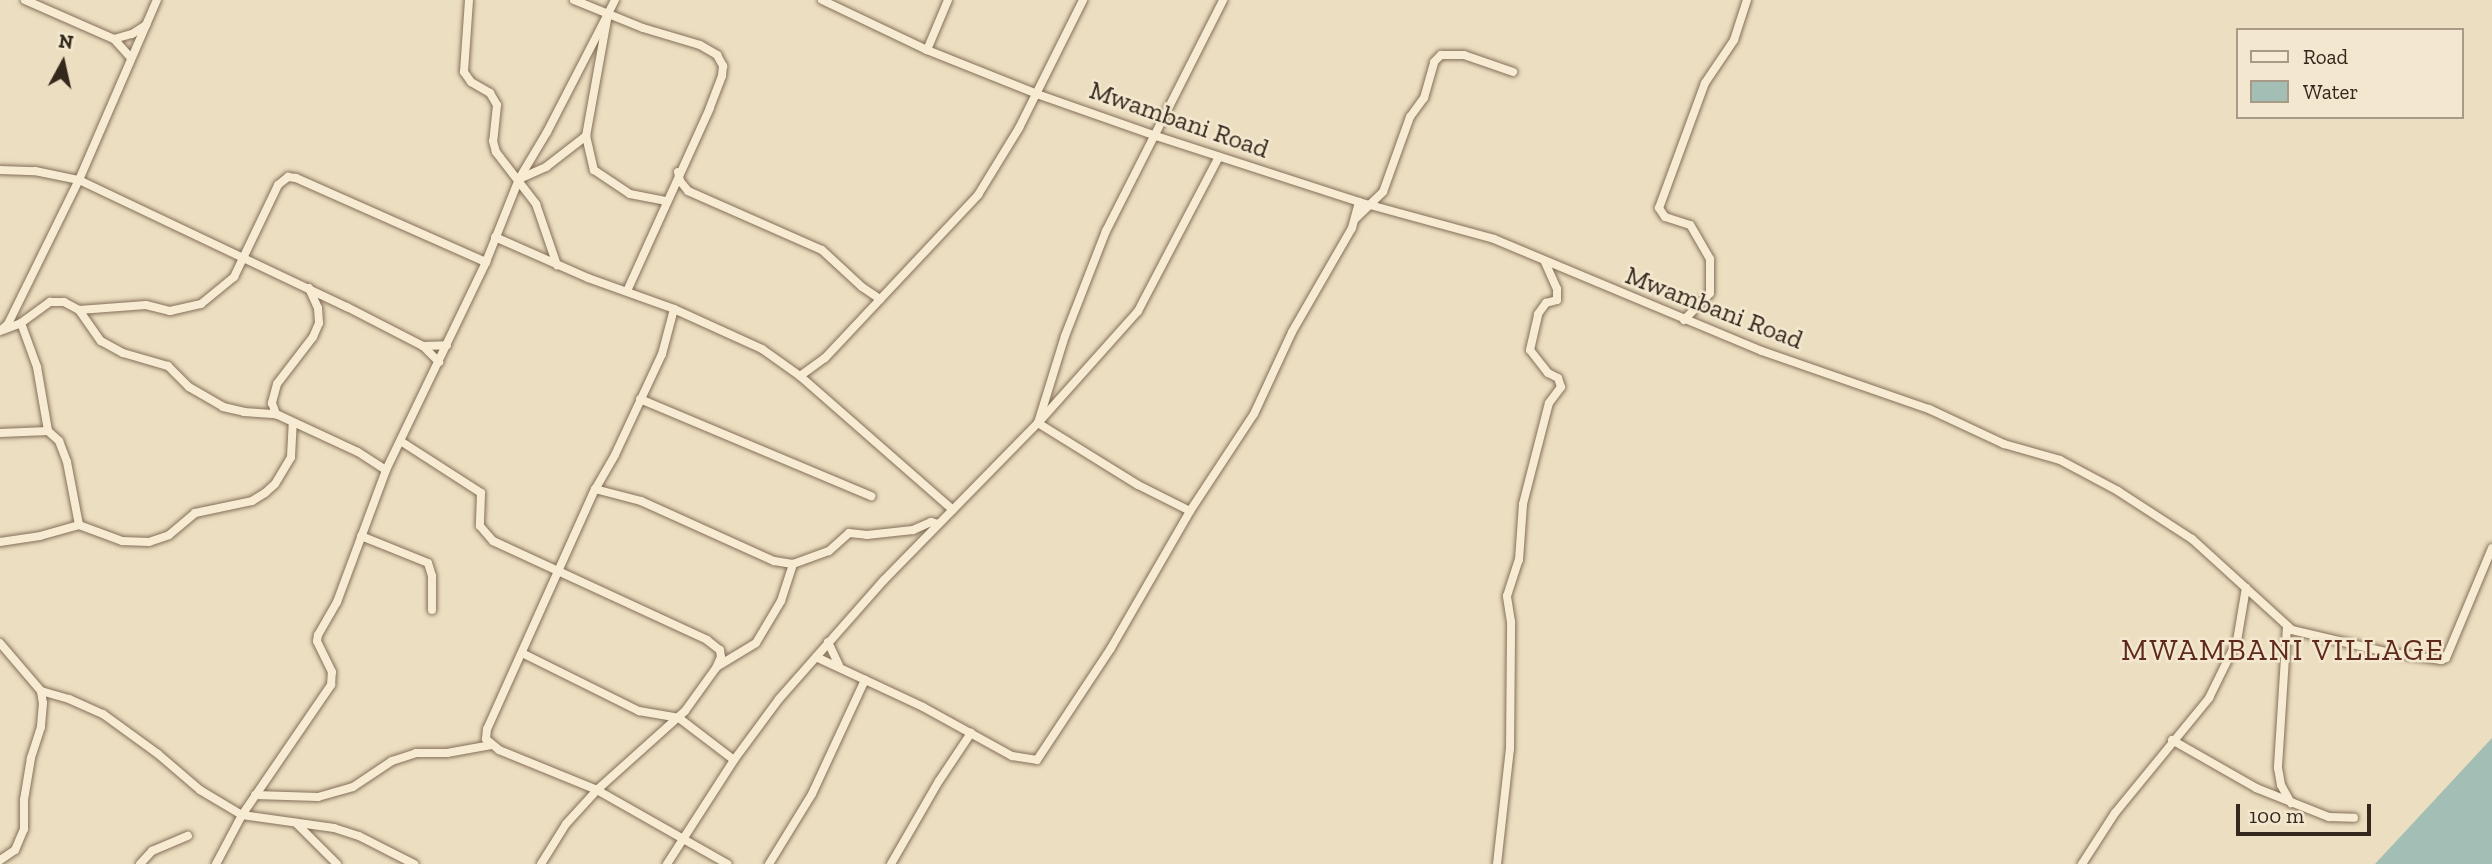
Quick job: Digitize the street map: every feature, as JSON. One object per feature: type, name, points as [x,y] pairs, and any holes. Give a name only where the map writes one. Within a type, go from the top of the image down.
[{"type":"street","points":[[25,0],[114,39],[130,57]]},
{"type":"street","points":[[0,331],[8,324],[79,180],[130,57],[157,0]]},
{"type":"street","points":[[469,0],[464,72],[471,82],[490,93],[497,105],[494,141],[496,152],[536,204],[557,265]]},
{"type":"street","points":[[574,0],[700,45],[717,55],[723,66],[710,108],[665,201],[627,291]]},
{"type":"street","points":[[216,864],[242,816],[331,685],[332,672],[317,641],[337,602],[386,470],[402,442],[486,262],[519,179],[547,132],[615,0]]},
{"type":"street","name":"Mwambani Road","points":[[822,0],[927,50],[1037,93],[1156,136],[1359,202],[1494,239],[1762,351],[1929,409],[2004,444],[2060,460],[2118,491],[2192,539],[2287,627],[2386,652],[2441,660],[2446,658],[2492,548]]},
{"type":"street","points":[[841,11],[843,0]]},
{"type":"street","points":[[927,50],[948,0]]},
{"type":"street","points":[[800,376],[825,358],[978,195],[1037,93],[1083,0]]},
{"type":"street","points":[[1038,423],[1065,336],[1106,231],[1223,0]]},
{"type":"street","points":[[1684,320],[1710,293],[1710,259],[1690,225],[1665,217],[1659,208],[1705,83],[1734,40],[1747,0]]},
{"type":"street","points":[[608,14],[586,136],[594,170],[601,178],[630,194],[665,201]]},
{"type":"street","points":[[114,39],[132,34],[146,25]]},
{"type":"street","points":[[1355,219],[1373,205],[1383,192],[1410,117],[1424,98],[1434,62],[1441,55],[1464,55],[1513,72]]},
{"type":"street","points":[[519,179],[546,167],[586,136]]},
{"type":"street","points":[[667,864],[734,760],[779,699],[828,642],[938,524],[1038,423],[1138,311],[1219,157]]},
{"type":"street","points":[[0,170],[35,171],[79,180],[309,288],[423,346],[439,362]]},
{"type":"street","points":[[678,173],[680,181],[688,191],[822,250],[862,287],[880,299]]},
{"type":"street","points":[[79,310],[146,305],[170,312],[201,304],[223,288],[244,259],[278,185],[288,177],[296,178],[486,262]]},
{"type":"street","points":[[816,657],[839,666],[1012,756],[1037,760],[1043,755],[1111,648],[1190,511],[1254,414],[1292,332],[1355,219],[1359,202]]},
{"type":"street","points":[[495,237],[557,265],[674,309],[762,349],[800,376],[953,510]]},
{"type":"street","points":[[1497,864],[1510,749],[1511,622],[1507,596],[1519,560],[1522,504],[1549,403],[1561,387],[1558,378],[1548,373],[1530,350],[1538,314],[1546,303],[1557,300],[1553,276],[1545,261]]},
{"type":"street","points":[[276,414],[272,403],[277,384],[313,337],[319,323],[318,308],[309,288]]},
{"type":"street","points":[[0,331],[22,323],[50,302],[64,302],[79,310],[101,341],[123,353],[168,366],[188,387],[223,407],[244,412],[276,414],[330,439],[386,470]]},
{"type":"street","points":[[674,309],[662,354],[595,489],[487,729],[486,739],[491,745],[597,790],[727,864]]},
{"type":"street","points":[[22,323],[37,367],[48,431],[59,441],[67,461],[79,525]]},
{"type":"street","points":[[423,346],[447,345]]},
{"type":"street","points":[[640,399],[871,496]]},
{"type":"street","points":[[1038,423],[1138,485],[1190,511]]},
{"type":"street","points":[[0,542],[40,536],[79,525],[122,541],[149,542],[169,535],[195,513],[252,501],[275,484],[291,457],[293,424]]},
{"type":"street","points":[[0,433],[48,431]]},
{"type":"street","points":[[402,442],[481,493],[480,526],[493,541],[717,645],[721,657],[716,668],[679,718],[597,790],[566,824],[541,864]]},
{"type":"street","points":[[595,489],[641,501],[774,561],[793,564],[829,551],[849,533],[867,535],[913,530],[931,522],[938,524]]},
{"type":"street","points":[[361,536],[428,564],[432,576],[432,610]]},
{"type":"street","points":[[716,668],[756,643],[781,601],[793,564]]},
{"type":"street","points":[[2082,864],[2115,813],[2209,698],[2236,641],[2246,588]]},
{"type":"street","points":[[2287,627],[2284,717],[2278,768],[2281,785],[2291,803]]},
{"type":"street","points":[[828,642],[839,666]]},
{"type":"street","points":[[0,643],[41,691],[69,699],[103,714],[158,754],[200,790],[242,816],[296,823],[359,836],[414,864]]},
{"type":"street","points":[[522,653],[639,711],[679,718],[734,760]]},
{"type":"street","points":[[769,864],[812,794],[865,680]]},
{"type":"street","points":[[0,860],[15,850],[24,829],[29,768],[41,727],[41,691]]},
{"type":"street","points":[[891,864],[939,781],[971,733]]},
{"type":"street","points":[[2172,740],[2256,788],[2329,817],[2354,818]]},
{"type":"street","points":[[256,795],[318,797],[353,787],[392,761],[416,754],[447,753],[491,745]]},
{"type":"street","points":[[296,823],[337,864]]},
{"type":"street","points":[[140,864],[152,851],[188,836]]},
{"type":"water","points":[[2492,738],[2492,864],[2375,864]]},
{"type":"district","name":"MWAMBANI VILLAGE","points":[[2283,650]]}]
